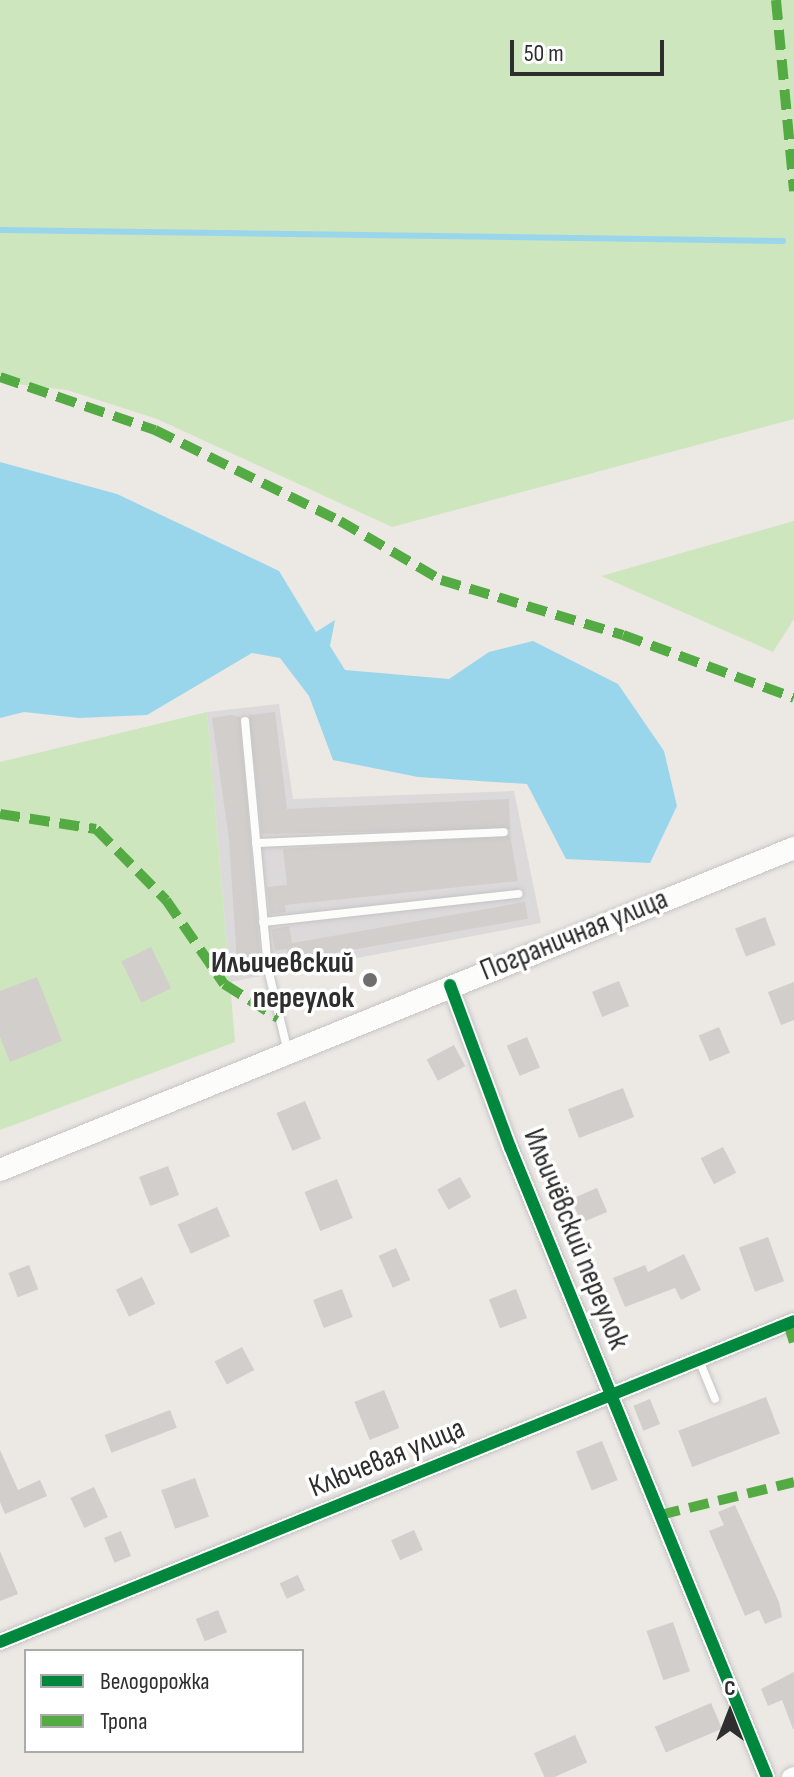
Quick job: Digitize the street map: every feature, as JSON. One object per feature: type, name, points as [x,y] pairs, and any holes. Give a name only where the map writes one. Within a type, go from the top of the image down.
[{"type":"main road","name":"Пограничная улица","points":[[0,1170],[794,848]]},
{"type":"street","name":"Ильичёвский переулок","points":[[450,985],[611,1396],[767,1777]]},
{"type":"street","name":"Ключевая улица","points":[[0,1642],[794,1321]]},
{"type":"lane","points":[[245,721],[263,922],[288,1052]]},
{"type":"lane","points":[[256,843],[504,832]]},
{"type":"lane","points":[[263,922],[518,894]]},
{"type":"lane","points":[[699,1360],[715,1399]]},
{"type":"shaded area","points":[[279,704],[293,799],[514,791],[541,923],[230,982],[207,712]]},
{"type":"green space","points":[[0,0],[794,0],[794,419],[392,527],[157,419],[67,390],[0,382]]},
{"type":"green space","points":[[794,521],[794,619],[773,652],[601,576]]},
{"type":"green space","points":[[207,712],[235,1042],[0,1130],[0,762]]},
{"type":"water","points":[[0,462],[117,494],[279,571],[316,632],[335,620],[330,646],[345,670],[449,679],[489,652],[533,641],[618,684],[664,751],[677,806],[650,863],[566,859],[527,784],[418,777],[333,760],[309,696],[280,658],[252,653],[147,715],[79,718],[24,712],[0,718]]},
{"type":"building","points":[[275,712],[287,809],[509,799],[510,829],[262,834],[249,715]]},
{"type":"building","points":[[240,717],[260,955],[256,961],[237,962],[229,840],[212,718]]},
{"type":"building","points":[[510,835],[518,881],[285,905],[286,912],[270,914],[267,887],[287,885],[283,849]]},
{"type":"building","points":[[525,902],[528,919],[289,961],[286,944]]},
{"type":"building","points":[[765,917],[776,945],[746,956],[735,928]]},
{"type":"building","points":[[289,926],[293,948],[275,951],[271,929]]},
{"type":"building","points":[[151,947],[171,988],[142,1003],[121,961]]},
{"type":"building","points":[[37,977],[62,1041],[10,1062],[0,1037],[0,991]]},
{"type":"building","points":[[619,981],[629,1006],[602,1017],[592,992]]},
{"type":"building","points":[[794,982],[794,1020],[781,1025],[768,992]]},
{"type":"building","points":[[719,1027],[730,1053],[710,1061],[699,1036]]},
{"type":"building","points":[[527,1037],[540,1067],[520,1076],[507,1046]]},
{"type":"building","points":[[454,1045],[465,1066],[438,1081],[427,1060]]},
{"type":"building","points":[[623,1088],[634,1117],[579,1138],[568,1109]]},
{"type":"building","points":[[305,1101],[321,1139],[292,1151],[276,1113]]},
{"type":"building","points":[[723,1147],[736,1173],[714,1184],[701,1158]]},
{"type":"building","points":[[168,1166],[179,1195],[150,1206],[139,1177]]},
{"type":"building","points":[[460,1177],[471,1197],[448,1210],[437,1190]]},
{"type":"building","points":[[337,1179],[353,1218],[320,1231],[305,1192]]},
{"type":"building","points":[[597,1188],[607,1212],[581,1223],[571,1199]]},
{"type":"building","points":[[217,1207],[230,1236],[191,1254],[178,1224]]},
{"type":"building","points":[[768,1237],[784,1281],[755,1292],[739,1248]]},
{"type":"building","points":[[396,1248],[410,1280],[393,1288],[379,1256]]},
{"type":"building","points":[[684,1254],[701,1290],[681,1300],[675,1288],[625,1307],[613,1278],[645,1265],[648,1272]]},
{"type":"building","points":[[29,1265],[38,1289],[18,1297],[8,1273]]},
{"type":"building","points":[[142,1277],[155,1304],[129,1317],[116,1290]]},
{"type":"building","points":[[342,1289],[353,1317],[324,1328],[313,1300]]},
{"type":"building","points":[[516,1289],[527,1318],[500,1328],[489,1299]]},
{"type":"building","points":[[242,1347],[254,1370],[227,1385],[215,1362]]},
{"type":"building","points":[[384,1390],[399,1428],[370,1440],[354,1402]]},
{"type":"building","points":[[766,1397],[780,1433],[692,1467],[678,1431]]},
{"type":"building","points":[[650,1399],[660,1424],[643,1431],[633,1406]]},
{"type":"building","points":[[170,1410],[177,1428],[111,1453],[105,1435]]},
{"type":"building","points":[[602,1441],[618,1480],[592,1490],[576,1451]]},
{"type":"building","points":[[0,1450],[18,1490],[40,1480],[47,1496],[5,1514],[0,1502]]},
{"type":"building","points":[[195,1478],[209,1517],[175,1529],[161,1490]]},
{"type":"building","points":[[94,1487],[108,1517],[84,1528],[70,1498]]},
{"type":"building","points":[[735,1505],[779,1602],[782,1617],[765,1624],[759,1610],[745,1616],[709,1531],[724,1525],[718,1512]]},
{"type":"building","points":[[414,1530],[423,1550],[400,1560],[391,1540]]},
{"type":"building","points":[[121,1531],[131,1556],[114,1563],[104,1538]]},
{"type":"building","points":[[0,1551],[18,1594],[0,1601]]},
{"type":"building","points":[[298,1575],[305,1591],[287,1599],[280,1583]]},
{"type":"building","points":[[218,1610],[227,1632],[205,1641],[196,1619]]},
{"type":"building","points":[[673,1622],[690,1671],[663,1680],[647,1631]]},
{"type":"building","points":[[794,1672],[793,1729],[782,1700],[768,1706],[761,1689]]},
{"type":"building","points":[[711,1703],[722,1729],[666,1753],[655,1727]]},
{"type":"building","points":[[575,1735],[587,1762],[554,1777],[544,1777],[534,1753]]},
{"type":"waterway","points":[[0,230],[783,241]]},
{"type":"marked path","points":[[776,0],[794,191]]},
{"type":"marked path","points":[[0,377],[155,430],[340,521],[441,580],[623,635],[794,698]]},
{"type":"marked path","points":[[0,814],[96,829],[166,900],[224,984],[278,1018]]},
{"type":"marked path","points":[[788,1323],[794,1343]]},
{"type":"marked path","points":[[660,1515],[794,1482]]},
{"type":"cycle path","points":[[450,985],[510,1147],[767,1777]]},
{"type":"cycle path","points":[[0,1642],[794,1321]]},
{"type":"place","name":"Ильичевский переулок","points":[[370,980]]}]
